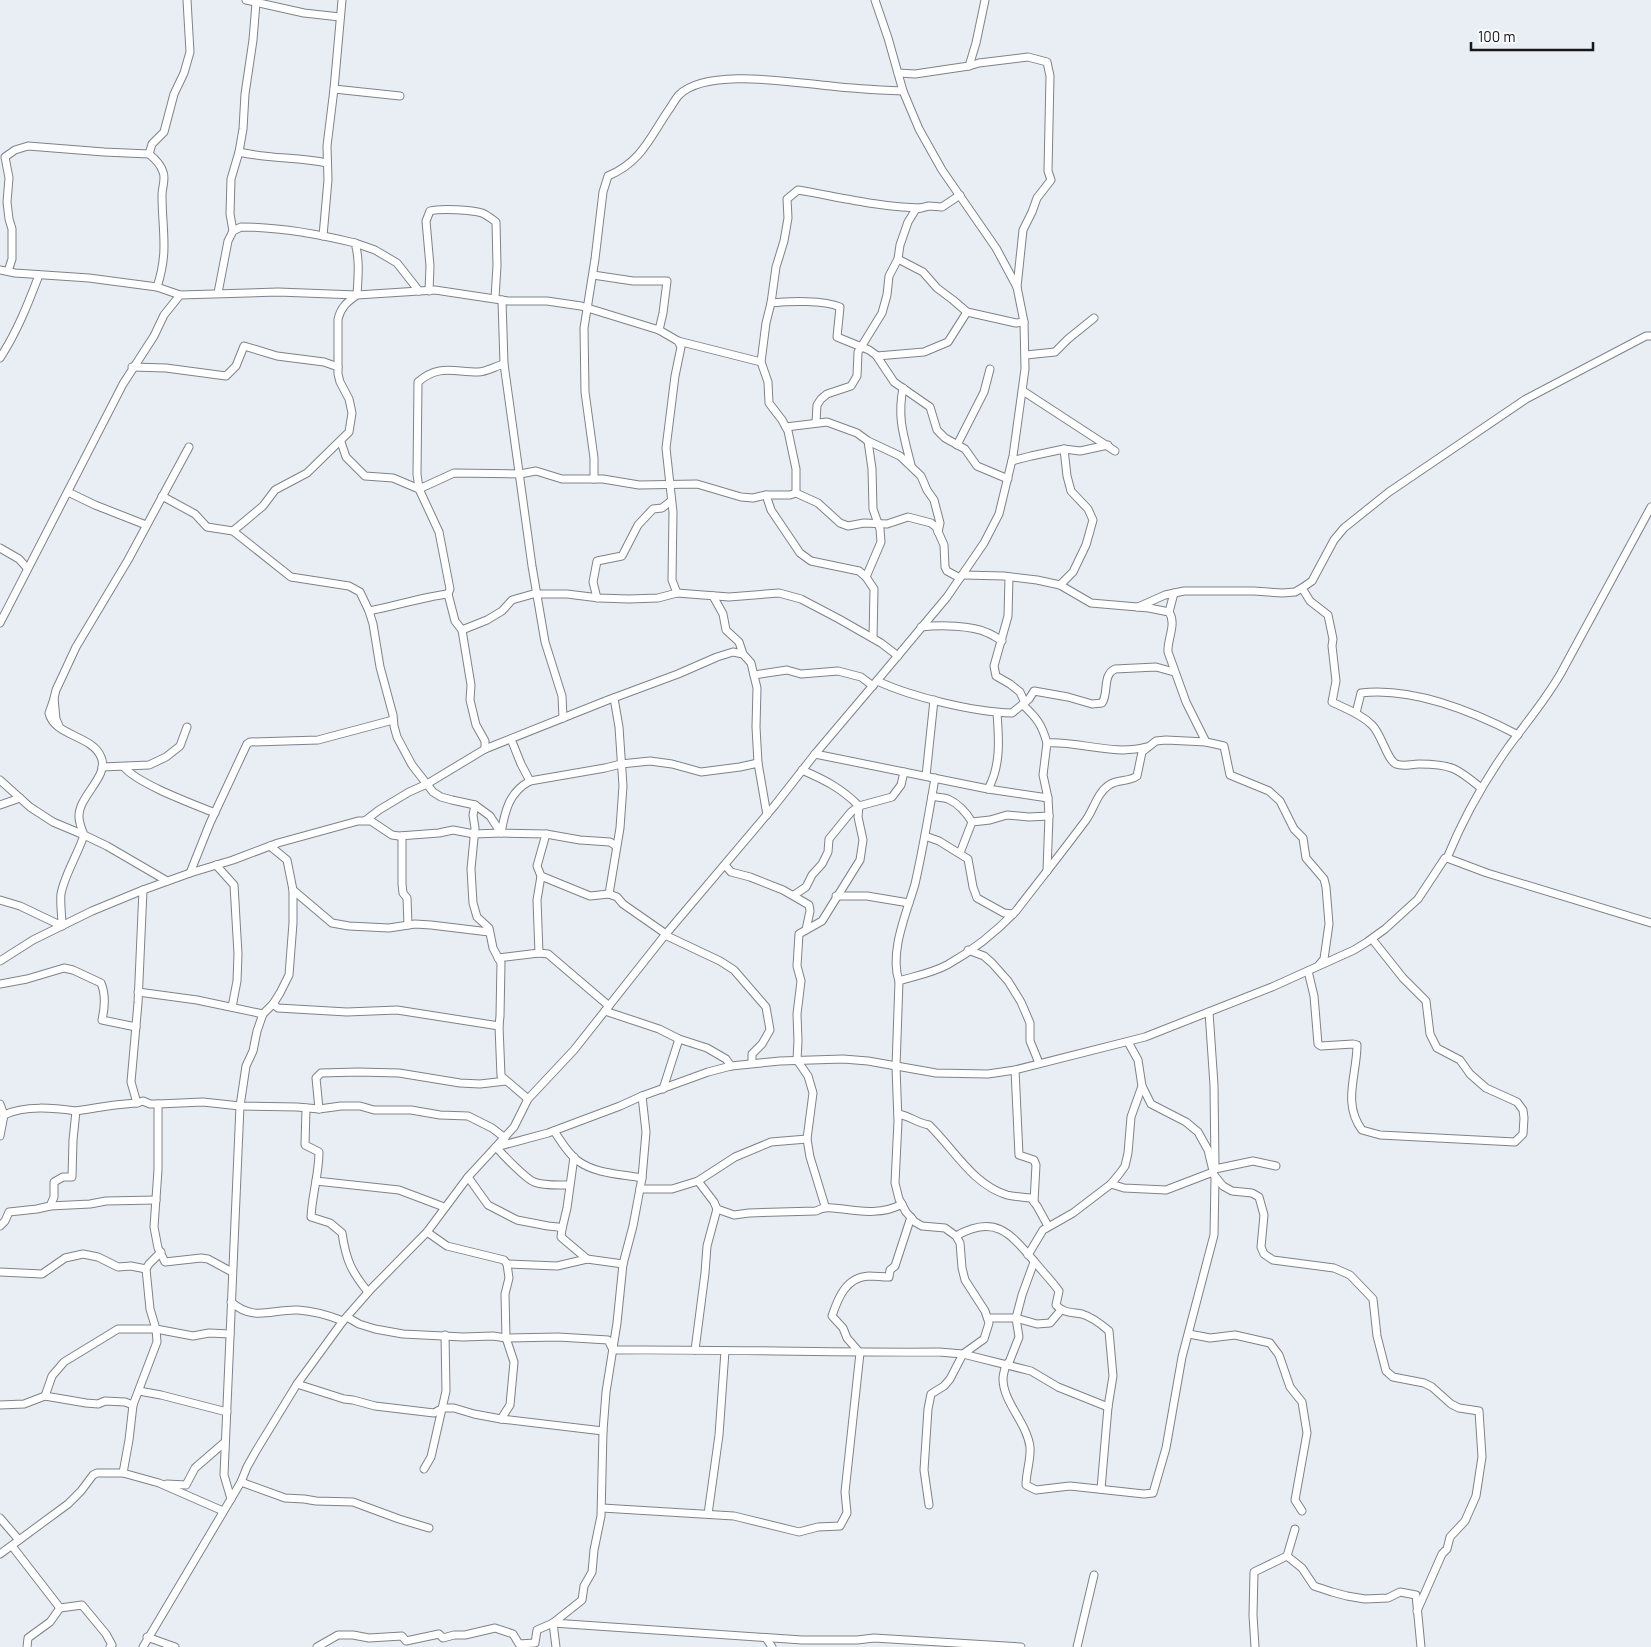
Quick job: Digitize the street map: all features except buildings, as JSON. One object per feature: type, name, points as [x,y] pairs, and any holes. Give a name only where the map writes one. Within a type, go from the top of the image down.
[{"type":"street","points":[[149,154],[152,144],[164,132],[174,94],[184,73],[190,52],[187,0]]},
{"type":"street","points":[[246,0],[304,13],[340,17]]},
{"type":"street","points":[[323,236],[328,180],[327,139],[334,89],[342,0]]},
{"type":"street","points":[[143,1647],[147,1637],[242,1482],[247,1467],[297,1384],[345,1319],[368,1292],[427,1232],[468,1177],[514,1127],[528,1098],[574,1050],[665,934],[767,815],[815,754],[898,656],[961,576],[984,543],[1000,514],[1012,461],[1023,391],[1026,355],[1024,322],[1017,288],[996,248],[942,170],[924,139],[903,90],[875,0]]},
{"type":"street","points":[[969,66],[985,0]]},
{"type":"street","points":[[218,293],[228,241],[233,231],[230,214],[231,179],[243,129],[245,94],[256,3]]},
{"type":"street","points":[[898,73],[915,74],[1028,57],[1047,62],[1050,76],[1051,101],[1048,171],[1051,180],[1037,198],[1023,230],[1017,288]]},
{"type":"street","points":[[594,479],[594,458],[585,392],[584,328],[593,275],[603,192],[608,176],[620,171],[634,161],[680,94],[694,86],[712,81],[743,78],[903,90]]},
{"type":"street","points":[[334,89],[400,96]]},
{"type":"street","points":[[157,287],[163,270],[165,244],[162,194],[164,173],[149,154],[28,146],[15,150],[5,157],[9,178],[7,202],[13,244],[12,259],[4,271],[89,278],[157,287],[180,295],[278,292],[357,295],[429,291],[498,299],[547,301],[588,308],[659,330],[678,341],[761,362]]},
{"type":"street","points":[[239,152],[267,157],[302,158],[327,163]]},
{"type":"street","points":[[0,176],[9,178]]},
{"type":"street","points":[[796,493],[796,469],[786,427],[769,403],[768,382],[761,362],[776,267],[784,241],[788,218],[787,199],[798,190],[868,203],[921,208]]},
{"type":"street","points":[[816,422],[817,405],[822,399],[827,394],[850,386],[857,376],[858,352],[882,314],[889,276],[898,259],[900,245],[908,222],[916,209],[929,206],[942,207],[960,195]]},
{"type":"street","points":[[429,291],[430,266],[426,221],[430,212],[438,209],[448,209],[482,213],[496,222],[498,299],[513,434],[545,642],[562,696],[563,718]]},
{"type":"street","points":[[233,231],[241,227],[250,227],[323,236],[355,243],[375,250],[397,263],[419,291]]},
{"type":"street","points":[[355,243],[358,253],[359,270],[357,295]]},
{"type":"street","points":[[898,259],[923,272],[937,288],[967,312],[1024,322]]},
{"type":"street","points":[[0,358],[15,336],[39,275]]},
{"type":"street","points":[[593,275],[633,281],[667,281],[664,313],[659,330]]},
{"type":"street","points":[[0,623],[132,367],[154,336],[164,315],[180,295]]},
{"type":"street","points":[[233,531],[255,513],[275,490],[307,473],[341,442],[349,432],[352,413],[349,399],[340,382],[338,367],[340,312],[345,303],[357,295]]},
{"type":"street","points":[[771,304],[787,301],[831,303],[840,307],[837,337],[862,347],[877,356],[894,382],[930,407],[937,430],[945,438],[965,449],[977,466],[1008,479]]},
{"type":"street","points":[[877,356],[897,356],[924,352],[948,342],[967,312]]},
{"type":"street","points":[[1026,355],[1055,352],[1068,338],[1094,318]]},
{"type":"street","points":[[1138,607],[1159,597],[1174,593],[1226,590],[1282,593],[1294,592],[1302,588],[1312,581],[1334,540],[1344,528],[1389,492],[1526,399],[1612,353],[1646,336],[1651,336]]},
{"type":"street","points":[[677,593],[672,580],[673,530],[666,448],[675,376],[681,352],[678,341]]},
{"type":"street","points":[[132,367],[166,368],[226,376],[236,366],[244,346],[277,356],[324,362],[338,367]]},
{"type":"street","points":[[485,750],[485,741],[476,725],[470,700],[471,685],[462,630],[455,621],[448,594],[450,589],[439,532],[419,489],[417,474],[418,382],[428,373],[453,369],[480,372],[504,364]]},
{"type":"street","points":[[957,445],[984,392],[990,369]]},
{"type":"street","points":[[903,388],[900,402],[900,419],[911,466]]},
{"type":"street","points":[[1023,391],[1115,451]]},
{"type":"street","points":[[786,427],[827,422],[857,433],[900,456],[921,476],[934,500],[940,523],[938,532]]},
{"type":"street","points":[[866,577],[881,542],[880,529],[873,509],[872,468],[868,440]]},
{"type":"street","points":[[341,442],[346,457],[365,476],[393,478],[419,489],[454,473],[520,474],[536,471],[562,479],[603,479],[639,485],[696,484],[741,497],[753,498],[796,493],[818,503],[840,523],[848,526],[864,523],[888,524],[908,518],[931,523],[944,545],[945,567],[948,571],[961,576],[1009,577],[1060,586],[1091,603],[1169,612]]},
{"type":"street","points":[[1012,461],[1064,450],[1091,450],[1108,445]]},
{"type":"street","points":[[62,926],[61,895],[67,875],[77,857],[84,836],[79,817],[80,810],[102,768],[101,757],[97,750],[54,723],[49,713],[56,690],[76,646],[128,560],[188,447]]},
{"type":"street","points":[[1060,586],[1073,572],[1086,546],[1093,520],[1088,509],[1071,490],[1067,476],[1064,450]]},
{"type":"street","points":[[68,492],[146,525]]},
{"type":"street","points":[[766,495],[771,510],[800,553],[811,560],[859,570],[866,577],[874,589],[873,638]]},
{"type":"street","points":[[162,496],[194,514],[206,527],[233,531],[291,578],[341,585],[355,589],[365,601],[369,611],[397,737],[412,765],[433,792],[441,797],[476,805],[490,816],[501,833]]},
{"type":"street","points":[[597,598],[593,582],[597,562],[622,556],[638,525],[653,510],[662,508],[671,501]]},
{"type":"street","points":[[496,1147],[554,1131],[642,1096],[708,1072],[731,1066],[832,1058],[950,1074],[988,1074],[1015,1070],[1145,1037],[1308,971],[1354,950],[1398,919],[1418,899],[1445,858],[1447,858],[1456,836],[1481,788],[1561,673],[1651,507]]},
{"type":"street","points":[[0,548],[20,559],[27,568]]},
{"type":"street","points":[[1009,577],[1008,616],[994,666],[996,676],[1020,692],[1024,704],[1036,717],[1043,729],[1046,743],[1043,775],[1048,798],[1049,816],[1047,872]]},
{"type":"street","points":[[1302,588],[1310,601],[1328,615],[1333,639],[1336,681],[1332,702],[1356,713],[1373,726],[1382,739],[1389,757],[1397,764],[1403,766],[1418,764],[1449,766],[1462,772],[1481,788]]},
{"type":"street","points":[[462,630],[487,620],[502,611],[512,600],[538,594],[566,594],[597,598],[658,598],[677,593],[730,597],[779,593],[801,599],[873,638],[898,656]]},
{"type":"street","points":[[1174,593],[1169,612],[1172,622],[1167,644],[1174,672],[1186,702],[1206,742]]},
{"type":"street","points":[[369,611],[448,594]]},
{"type":"street","points":[[713,596],[723,614],[726,630],[739,642],[743,654],[751,664],[754,675],[757,688],[756,727],[758,763],[767,815]]},
{"type":"street","points":[[921,627],[938,625],[973,628],[988,632],[1002,641]]},
{"type":"street","points":[[0,961],[32,940],[92,911],[167,881],[294,838],[366,820],[402,796],[427,784],[485,750],[717,657],[733,652],[743,654]]},
{"type":"street","points":[[754,675],[787,670],[801,674],[838,671],[861,677],[875,684],[934,700],[997,713],[1012,713],[1024,704],[1034,691],[1098,704],[1104,700],[1107,678],[1111,671],[1156,667],[1174,672]]},
{"type":"street","points":[[1356,713],[1361,693],[1379,691],[1414,695],[1470,712],[1518,735]]},
{"type":"street","points":[[609,894],[620,828],[623,786],[619,727],[614,698]]},
{"type":"street","points":[[926,776],[934,700]]},
{"type":"street","points":[[988,789],[997,768],[999,736],[997,713]]},
{"type":"street","points":[[190,873],[245,747],[250,742],[318,740],[393,720]]},
{"type":"street","points":[[102,768],[149,765],[166,757],[180,746],[187,727]]},
{"type":"street","points":[[511,739],[530,781]]},
{"type":"street","points":[[899,981],[928,973],[947,965],[992,933],[1013,914],[1047,872],[1088,818],[1100,795],[1109,785],[1118,781],[1132,780],[1138,776],[1142,752],[1156,741],[1166,740],[1206,742],[1224,746],[1230,774],[1244,782],[1269,791],[1280,801],[1294,829],[1303,838],[1306,858],[1324,879],[1328,924],[1324,959],[1319,966]]},
{"type":"street","points":[[1046,743],[1128,750],[1152,745]]},
{"type":"street","points":[[815,754],[988,789],[1048,798]]},
{"type":"street","points":[[501,833],[504,813],[512,796],[522,785],[530,781],[621,764],[650,761],[672,764],[701,772],[740,768],[758,763]]},
{"type":"street","points":[[124,767],[128,772],[146,782],[215,813]]},
{"type":"street","points":[[802,770],[830,782],[859,806]]},
{"type":"street","points":[[794,895],[806,887],[812,875],[822,864],[828,852],[829,839],[851,812],[859,806],[892,797],[901,785],[904,772]]},
{"type":"street","points":[[929,1505],[924,1470],[930,1394],[944,1386],[950,1379],[963,1354],[984,1338],[989,1328],[989,1318],[966,1280],[962,1268],[960,1243],[956,1236],[945,1228],[919,1225],[906,1212],[895,1183],[898,1114],[896,1068],[899,981],[896,972],[896,958],[925,836],[935,778]]},
{"type":"street","points":[[0,780],[20,798],[53,822],[107,846],[167,881]]},
{"type":"street","points":[[932,796],[939,799],[947,798],[964,810],[972,822]]},
{"type":"street","points":[[0,805],[20,798]]},
{"type":"street","points":[[476,805],[473,815],[475,828],[471,869],[472,903],[477,917],[488,928],[501,964],[499,1026],[501,1076],[528,1098]]},
{"type":"street","points":[[825,1206],[810,1157],[807,1139],[813,1093],[808,1076],[797,1060],[797,1014],[801,980],[797,966],[797,944],[799,934],[822,921],[860,860],[863,840],[858,817],[859,806]]},
{"type":"street","points":[[972,822],[990,820],[1007,815],[1049,816]]},
{"type":"street","points":[[366,820],[375,823],[392,835],[439,833],[453,830],[474,834],[546,834],[580,840],[610,842],[616,846]]},
{"type":"street","points":[[960,853],[972,822]]},
{"type":"street","points":[[539,953],[537,900],[540,876],[537,866],[546,834]]},
{"type":"street","points":[[402,836],[402,884],[403,893],[407,898],[408,925]]},
{"type":"street","points":[[925,836],[939,841],[968,859],[973,888],[978,898],[1004,914],[1013,914]]},
{"type":"street","points":[[231,1499],[224,1476],[240,1106],[246,1066],[253,1051],[263,1014],[273,1004],[289,975],[293,923],[293,890],[287,860],[270,846]]},
{"type":"street","points":[[1447,858],[1487,873],[1651,923]]},
{"type":"street","points":[[216,865],[234,885],[238,954],[237,980],[232,1007]]},
{"type":"street","points":[[725,865],[731,872],[750,877],[794,895],[809,905],[810,911],[806,930]]},
{"type":"street","points":[[540,876],[590,896],[609,894],[617,897],[623,904],[665,934],[720,961],[734,970],[766,1007],[770,1030],[762,1044],[752,1054],[752,1063]]},
{"type":"street","points":[[137,1103],[132,1082],[143,890]]},
{"type":"street","points":[[293,890],[332,923],[349,926],[389,928],[408,925],[431,925],[489,932]]},
{"type":"street","points":[[836,896],[867,896],[909,903]]},
{"type":"street","points":[[0,900],[20,906],[62,926]]},
{"type":"street","points":[[1308,971],[1314,996],[1318,1044],[1321,1046],[1357,1045],[1351,1086],[1353,1113],[1362,1130],[1380,1135],[1515,1142],[1523,1134],[1524,1118],[1521,1106],[1517,1102],[1486,1088],[1470,1074],[1460,1060],[1437,1048],[1430,1034],[1426,1001],[1372,939]]},
{"type":"street","points":[[968,950],[984,956],[1008,981],[1021,1002],[1030,1024],[1030,1041],[1039,1063]]},
{"type":"street","points":[[498,958],[539,953],[548,954],[607,1008],[716,1053],[726,1059],[731,1066]]},
{"type":"street","points":[[0,984],[27,979],[64,968],[73,970],[101,983],[104,990],[105,1007],[102,1020],[136,1027]]},
{"type":"street","points":[[138,992],[163,994],[263,1014]]},
{"type":"street","points":[[273,1004],[278,1008],[347,1012],[397,1010],[499,1026]]},
{"type":"street","points":[[1034,1262],[1016,1318],[1019,1337],[1007,1364],[1003,1379],[1006,1393],[1024,1427],[1030,1448],[1026,1485],[1036,1490],[1070,1486],[1144,1494],[1153,1493],[1166,1448],[1182,1357],[1214,1235],[1214,1084],[1209,1012]]},
{"type":"street","points":[[663,1089],[679,1039]]},
{"type":"street","points":[[1128,1042],[1138,1060],[1142,1086],[1151,1104],[1186,1122],[1198,1132],[1205,1144],[1214,1173],[1227,1189],[1252,1193],[1259,1197],[1264,1215],[1262,1247],[1264,1254],[1273,1260],[1334,1268],[1350,1275],[1372,1299],[1386,1371],[1393,1377],[1424,1382],[1451,1404],[1459,1408],[1479,1411],[1482,1457],[1474,1505],[1465,1521],[1450,1536],[1447,1549],[1442,1554],[1417,1611]]},
{"type":"street","points":[[1015,1070],[1019,1155],[1034,1160],[1036,1165],[1034,1202]]},
{"type":"street","points":[[319,1109],[316,1078],[321,1074],[358,1072],[399,1073],[460,1083],[480,1084],[506,1081]]},
{"type":"street","points":[[1028,1254],[1037,1237],[1048,1226],[1073,1213],[1111,1184],[1124,1166],[1128,1153],[1131,1117],[1142,1086]]},
{"type":"street","points":[[317,1647],[338,1635],[345,1634],[369,1638],[402,1636],[406,1641],[439,1634],[443,1638],[465,1635],[494,1628],[513,1634],[519,1644],[535,1643],[537,1630],[553,1623],[582,1600],[584,1586],[592,1572],[602,1508],[603,1431],[606,1392],[623,1264],[633,1226],[642,1178],[646,1132],[642,1096]]},
{"type":"street","points":[[4,1115],[11,1112],[33,1109],[57,1108],[76,1111],[143,1101],[150,1104],[203,1102],[240,1106],[319,1109],[360,1106],[374,1110],[411,1110],[440,1115],[468,1116],[492,1128],[505,1138]]},
{"type":"street","points":[[0,1104],[4,1115],[0,1136]]},
{"type":"street","points":[[158,1104],[158,1170],[154,1227],[156,1242],[160,1252],[165,1262],[208,1259],[232,1272]]},
{"type":"street","points":[[306,1108],[306,1144],[318,1152],[319,1166],[311,1203],[311,1217],[330,1223],[342,1233],[346,1256],[356,1277],[368,1292]]},
{"type":"street","points":[[50,1206],[54,1197],[54,1182],[63,1177],[72,1177],[76,1111]]},
{"type":"street","points":[[898,1114],[910,1116],[919,1123],[929,1125],[970,1172],[998,1192],[1010,1196],[1030,1198],[1048,1226]]},
{"type":"street","points":[[554,1131],[578,1162],[597,1170],[642,1178]]},
{"type":"street","points":[[640,1189],[672,1189],[698,1181],[749,1150],[771,1142],[807,1139]]},
{"type":"street","points":[[496,1147],[533,1182],[569,1184]]},
{"type":"street","points":[[574,1157],[561,1237],[586,1259]]},
{"type":"street","points":[[1111,1184],[1124,1188],[1166,1190],[1253,1161],[1276,1166]]},
{"type":"street","points":[[468,1177],[488,1204],[517,1220],[562,1229]]},
{"type":"street","points":[[316,1181],[399,1190],[444,1207]]},
{"type":"street","points":[[695,1350],[707,1246],[717,1209],[698,1181]]},
{"type":"street","points":[[0,1226],[5,1221],[9,1212],[106,1201],[156,1200]]},
{"type":"street","points":[[717,1209],[734,1215],[816,1211],[825,1206],[885,1211],[902,1204]]},
{"type":"street","points":[[602,1508],[734,1516],[799,1532],[818,1527],[840,1526],[847,1514],[845,1492],[860,1353],[847,1338],[843,1328],[832,1316],[834,1306],[845,1288],[860,1278],[869,1276],[889,1277],[890,1270],[895,1266],[911,1217]]},
{"type":"street","points":[[956,1236],[972,1228],[988,1227],[1000,1229],[1012,1236],[1059,1291],[1056,1305],[1061,1310],[1083,1314],[1097,1321],[1109,1331],[1113,1376],[1108,1407],[1101,1489]]},
{"type":"street","points":[[427,1232],[447,1246],[504,1260],[507,1264],[509,1278],[505,1294],[506,1338],[514,1362],[510,1405],[501,1419]]},
{"type":"street","points":[[123,1473],[133,1405],[157,1342],[156,1329],[150,1309],[146,1269],[160,1252]]},
{"type":"street","points":[[0,1272],[42,1274],[66,1258],[83,1254],[98,1257],[118,1267],[131,1266],[146,1269]]},
{"type":"street","points":[[507,1264],[556,1266],[586,1259],[623,1264]]},
{"type":"street","points":[[231,1302],[239,1309],[248,1313],[256,1314],[288,1310],[316,1311],[375,1329],[403,1334],[506,1338],[558,1337],[608,1340],[613,1350]]},
{"type":"street","points":[[989,1318],[1016,1318],[1037,1324],[1050,1323],[1061,1310]]},
{"type":"street","points":[[45,1396],[52,1376],[64,1362],[118,1329],[156,1329],[194,1336],[210,1333],[230,1334]]},
{"type":"street","points":[[1189,1334],[1210,1338],[1235,1335],[1270,1343],[1279,1356],[1290,1387],[1302,1402],[1307,1433],[1295,1500],[1302,1511]]},
{"type":"street","points":[[424,1469],[430,1457],[446,1391],[445,1335]]},
{"type":"street","points":[[613,1350],[939,1352],[963,1354],[1031,1371],[1058,1387],[1108,1407]]},
{"type":"street","points":[[708,1514],[719,1435],[724,1351]]},
{"type":"street","points":[[297,1384],[344,1399],[375,1406],[434,1413],[443,1408],[459,1409],[501,1419],[603,1431]]},
{"type":"street","points":[[139,1391],[227,1412]]},
{"type":"street","points":[[0,1405],[24,1404],[45,1396],[86,1403],[98,1404],[105,1401],[124,1402],[133,1405]]},
{"type":"street","points":[[159,1483],[186,1486],[195,1468],[225,1442]]},
{"type":"street","points":[[0,1554],[75,1498],[93,1475],[97,1473],[123,1473],[159,1483],[224,1511]]},
{"type":"street","points":[[242,1482],[285,1498],[316,1502],[353,1502],[429,1528]]},
{"type":"street","points":[[0,1518],[19,1540]]},
{"type":"street","points":[[1255,1647],[1253,1615],[1254,1572],[1287,1556],[1294,1529]]},
{"type":"street","points":[[12,1546],[60,1608]]},
{"type":"street","points":[[1287,1556],[1302,1568],[1314,1586],[1346,1596],[1388,1598],[1400,1592],[1416,1595],[1421,1647]]},
{"type":"street","points":[[1078,1647],[1094,1575]]},
{"type":"street","points":[[27,1647],[28,1638],[50,1622],[60,1608],[82,1605],[106,1634],[112,1645],[110,1647]]},
{"type":"street","points":[[553,1623],[766,1638],[830,1640],[874,1638],[1022,1647]]},
{"type":"street","points":[[553,1623],[556,1647]]},
{"type":"street","points":[[147,1637],[175,1647]]},
{"type":"street","points":[[766,1638],[772,1647]]}]
